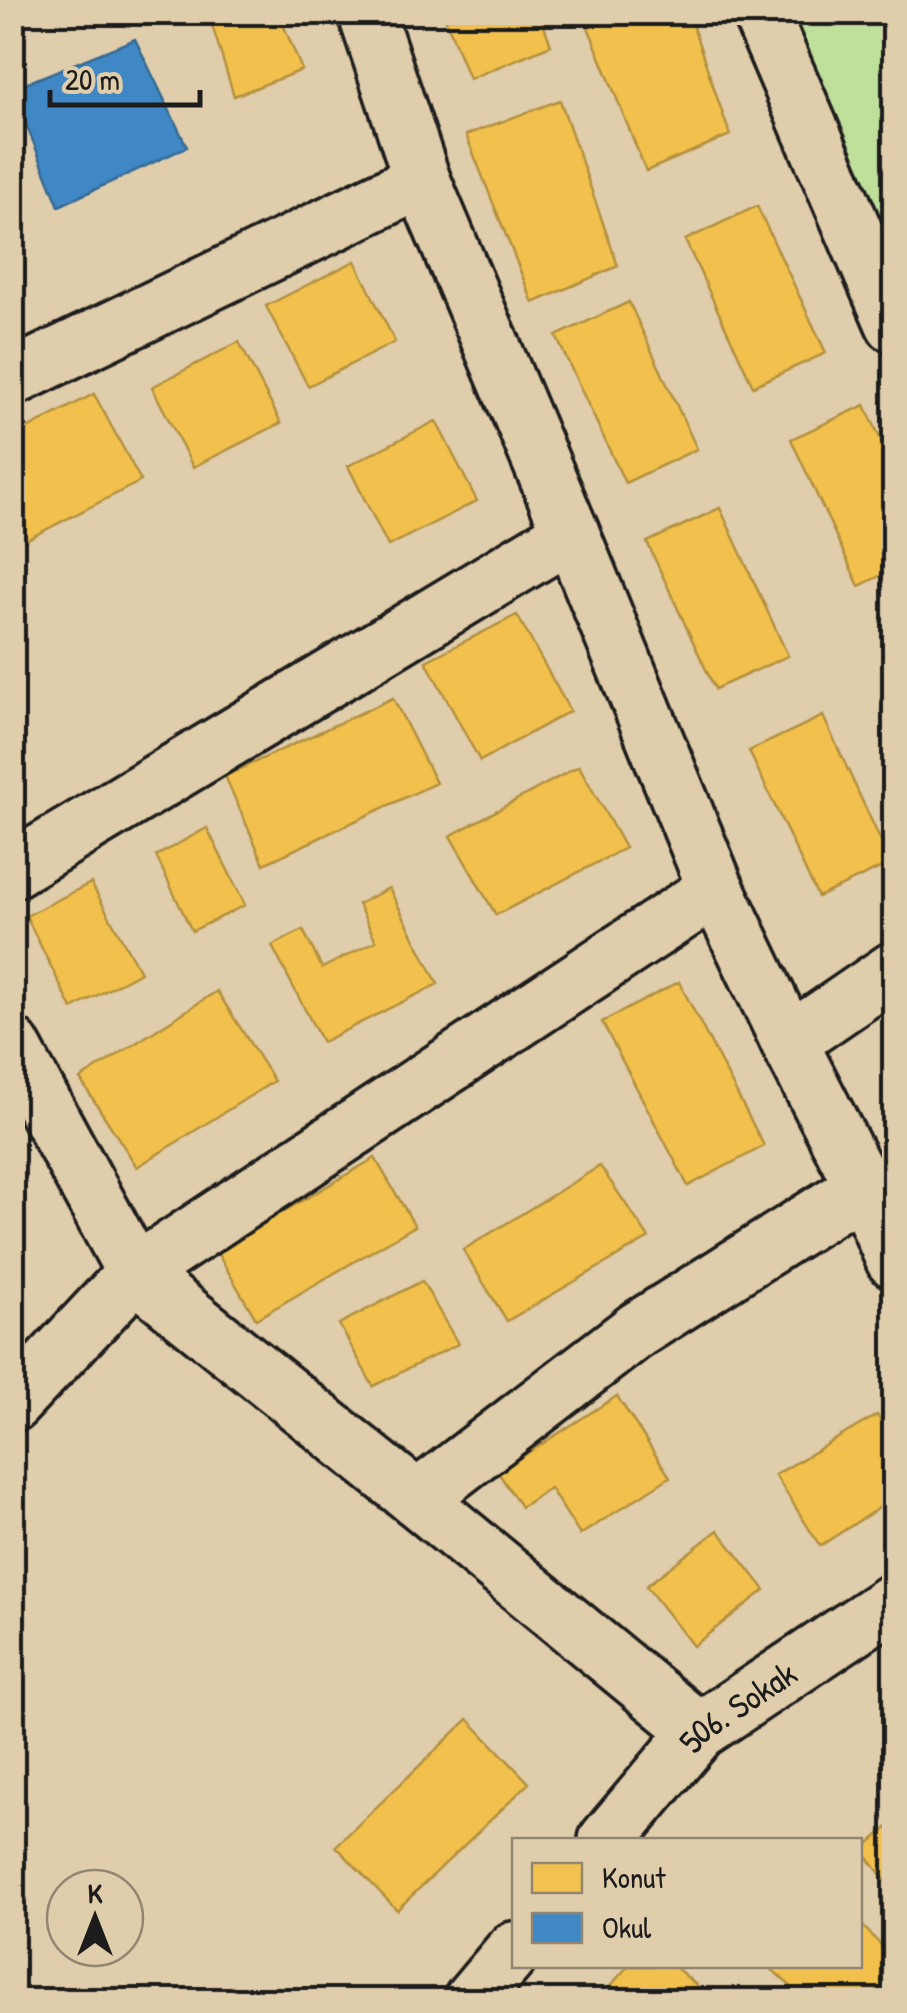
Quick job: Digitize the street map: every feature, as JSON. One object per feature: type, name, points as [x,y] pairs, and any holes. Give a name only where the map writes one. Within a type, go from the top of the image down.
[{"type":"street","points":[[366,12],[422,180],[716,889],[863,1187],[894,1260]]},
{"type":"street","points":[[760,12],[894,324]]},
{"type":"street","points":[[12,378],[422,180]]},
{"type":"street","points":[[12,870],[571,533]]},
{"type":"street","points":[[12,1404],[135,1273],[716,889]]},
{"type":"street","points":[[789,1042],[894,970]]},
{"type":"street","points":[[12,1046],[135,1273],[699,1730]]},
{"type":"street","points":[[417,1499],[637,1330],[863,1187]]},
{"type":"street","name":"506. Sokak","points":[[608,1838],[699,1730],[894,1601]]},
{"type":"street","points":[[472,2000],[512,1952]]},
{"type":"green space","points":[[760,13],[894,13],[894,324]]},
{"type":"building: Konut","points":[[208,12],[278,12],[302,70],[234,96]]},
{"type":"building: Konut","points":[[443,12],[539,12],[551,45],[469,79]]},
{"type":"building: Konut","points":[[582,12],[688,12],[730,135],[646,171]]},
{"type":"building: Konut","points":[[560,100],[618,266],[533,303],[466,135]]},
{"type":"building: Konut","points":[[757,206],[826,353],[753,386],[685,240]]},
{"type":"building: Konut","points":[[355,261],[395,342],[308,386],[266,306]]},
{"type":"building: Konut","points":[[629,302],[697,449],[625,483],[556,336]]},
{"type":"building: Konut","points":[[239,342],[281,423],[193,467],[152,387]]},
{"type":"building: Konut","points":[[94,394],[141,481],[12,547],[12,437]]},
{"type":"building: Konut","points":[[865,405],[894,469],[894,569],[859,586],[791,439]]},
{"type":"building: Konut","points":[[436,421],[477,501],[388,546],[348,466]]},
{"type":"building: Konut","points":[[720,508],[788,656],[715,689],[647,542]]},
{"type":"building: Konut","points":[[517,615],[570,711],[480,761],[426,661]]},
{"type":"building: Konut","points":[[393,698],[436,783],[264,864],[225,776]]},
{"type":"building: Konut","points":[[823,716],[891,863],[818,897],[749,751]]},
{"type":"building: Konut","points":[[579,766],[625,848],[496,915],[450,836]]},
{"type":"building: Konut","points":[[207,828],[245,905],[192,931],[156,856]]},
{"type":"building: Konut","points":[[91,883],[140,972],[72,1009],[26,916]]},
{"type":"building: Konut","points":[[389,888],[438,984],[322,1042],[272,946],[303,930],[322,968],[376,941],[358,904]]},
{"type":"building: Konut","points":[[679,982],[764,1146],[688,1186],[602,1022]]},
{"type":"building: Konut","points":[[217,991],[274,1081],[137,1167],[80,1079]]},
{"type":"building: Konut","points":[[375,1158],[415,1226],[256,1319],[216,1251]]},
{"type":"building: Konut","points":[[600,1166],[649,1238],[507,1321],[463,1250]]},
{"type":"building: Konut","points":[[422,1281],[458,1344],[373,1386],[339,1324]]},
{"type":"building: Konut","points":[[617,1396],[670,1477],[580,1535],[550,1488],[521,1507],[498,1472]]},
{"type":"building: Konut","points":[[877,1415],[894,1444],[894,1498],[820,1546],[775,1475]]},
{"type":"building: Konut","points":[[718,1530],[765,1590],[693,1646],[646,1586]]},
{"type":"building: Konut","points":[[468,1719],[529,1783],[397,1910],[336,1846]]},
{"type":"building: Konut","points":[[894,1822],[894,1892],[862,1850]]},
{"type":"building: Konut","points":[[862,1925],[894,1959],[894,1973],[869,2000],[806,2000],[770,1968],[862,1968]]},
{"type":"building: Konut","points":[[626,1968],[676,1968],[708,1995],[702,2000],[598,2000]]},
{"type":"building: Okul","points":[[135,39],[187,147],[59,206],[12,89]]}]
